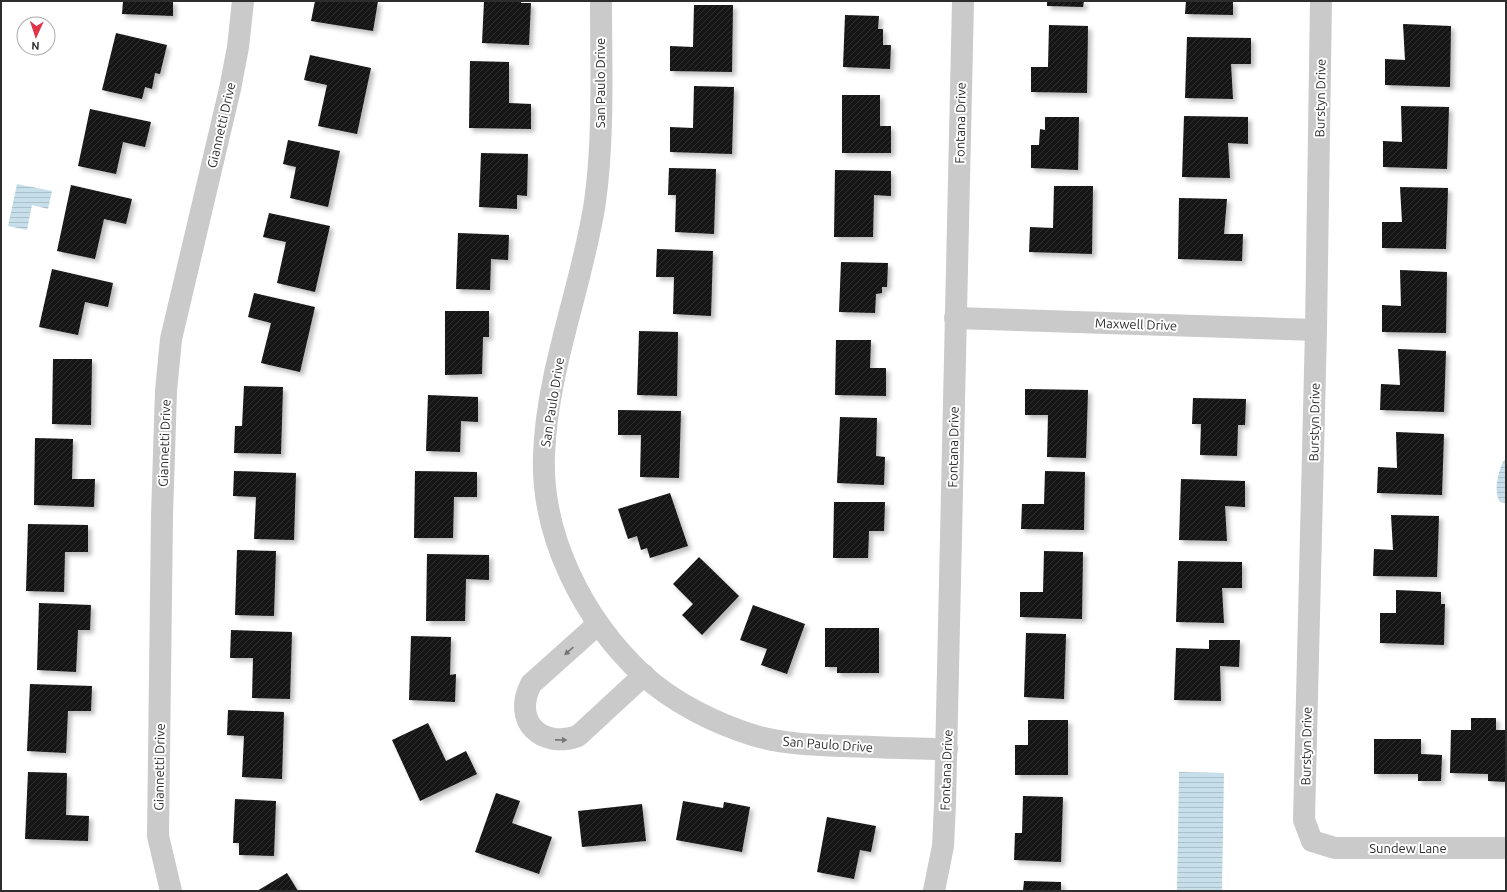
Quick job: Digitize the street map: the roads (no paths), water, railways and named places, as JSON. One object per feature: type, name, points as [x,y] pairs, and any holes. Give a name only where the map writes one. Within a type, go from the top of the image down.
[{"type":"street","name":"Giannetti Drive","points":[[171,891],[158,836],[162,516],[167,384],[171,339],[230,89],[238,47],[243,1]]},
{"type":"street","name":"San Paulo Drive","points":[[601,1],[599,163],[595,203],[555,376],[548,414],[544,456],[545,491],[553,527],[568,571],[598,624],[644,675],[697,712],[727,726],[758,737],[800,744],[946,749]]},
{"type":"street","name":"Fontana Drive","points":[[934,891],[943,846],[963,1]]},
{"type":"street","name":"Burstyn Drive","points":[[1312,841],[1304,820],[1316,330],[1321,1]]},
{"type":"street","name":"Maxwell Drive","points":[[955,318],[1316,330]]},
{"type":"street","points":[[598,624],[532,684],[525,696],[524,711],[532,727],[550,739],[567,740],[578,736],[644,675]]},
{"type":"street","name":"Sundew Lane","points":[[1312,841],[1335,848],[1506,848]]},
{"type":"water","points":[[17,184],[52,191],[48,209],[32,205],[27,230],[8,226]]},
{"type":"water","points":[[1504,460],[1506,460],[1506,503],[1500,502],[1497,493],[1498,475]]},
{"type":"water","points":[[1179,772],[1224,773],[1222,891],[1177,891]]}]
